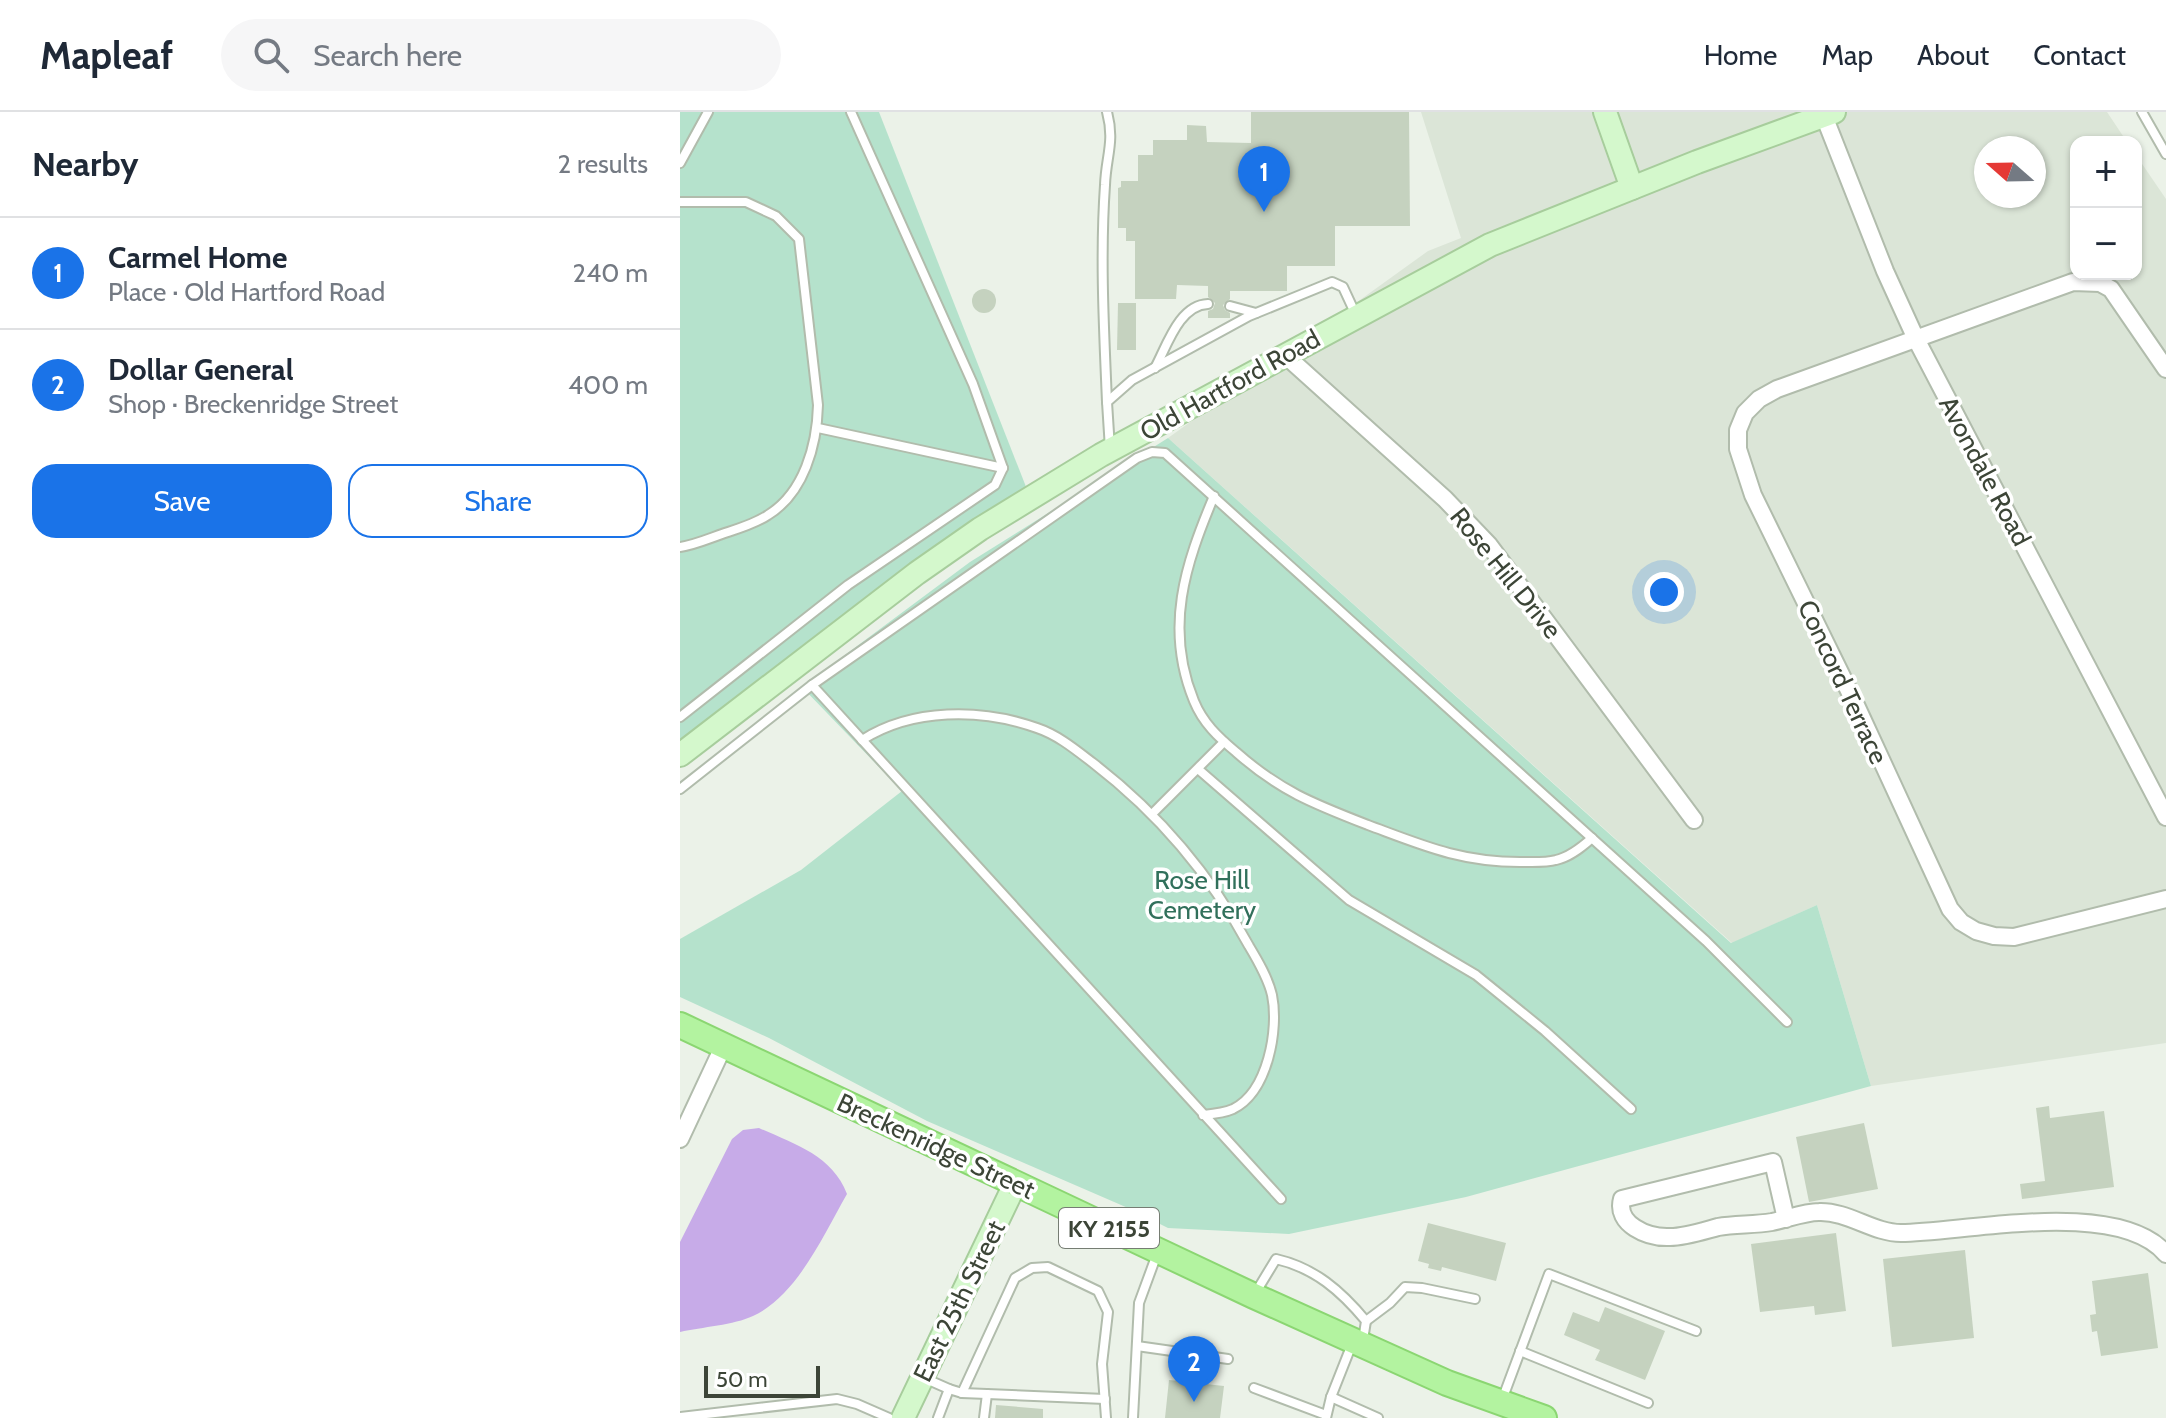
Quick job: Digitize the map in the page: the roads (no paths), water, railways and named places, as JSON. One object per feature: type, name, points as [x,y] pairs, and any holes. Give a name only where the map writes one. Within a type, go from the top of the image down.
[{"type":"main road","points":[[1605,112],[1632,188]]},
{"type":"main road","name":"Old Hartford Road","points":[[680,755],[917,573],[980,529],[1111,450],[1490,245],[1829,114]]},
{"type":"main road","name":"Breckenridge Street","points":[[680,1025],[1254,1296],[1360,1336],[1498,1411],[1544,1418]]},
{"type":"main road","name":"East 25th Street","points":[[903,1418],[1015,1184]]},
{"type":"street","name":"Avondale Road","points":[[1829,114],[1885,271],[1916,339],[2166,817]]},
{"type":"street","name":"Concord Terrace","points":[[2166,369],[2111,289],[2100,283],[2073,282],[1799,380],[1759,399],[1745,413],[1738,430],[1738,449],[1753,495],[1855,703],[1940,891],[1961,922],[1976,931],[2014,937],[2166,899]]},
{"type":"street","name":"Rose Hill Drive","points":[[1285,355],[1445,499],[1489,545],[1694,820]]},
{"type":"street","points":[[680,1139],[724,1045]]},
{"type":"street","points":[[1786,1219],[1773,1162],[1622,1199],[1619,1209],[1623,1220],[1642,1232],[1670,1237],[1727,1225],[1786,1219],[1820,1212],[1845,1215],[1872,1227],[1899,1233],[1986,1224],[2062,1223],[2112,1227],[2140,1234],[2166,1254]]},
{"type":"lane","points":[[680,163],[708,112]]},
{"type":"lane","points":[[680,717],[848,585],[995,485],[1003,468],[973,384],[851,112]]},
{"type":"lane","points":[[1107,112],[1112,132],[1105,183],[1103,300],[1111,450]]},
{"type":"lane","points":[[2142,112],[2166,154]]},
{"type":"lane","points":[[680,202],[746,202],[776,216],[799,239],[806,312],[817,377],[818,428],[804,473],[789,497],[769,515],[680,547]]},
{"type":"lane","points":[[1107,402],[1132,380],[1256,313],[1332,282],[1343,287],[1357,316]]},
{"type":"lane","points":[[1155,369],[1179,322],[1192,308],[1208,304]]},
{"type":"lane","points":[[1230,306],[1256,313]]},
{"type":"lane","points":[[818,428],[1003,468]]},
{"type":"lane","points":[[680,789],[812,685],[1137,458],[1152,452],[1165,453],[1706,941],[1787,1022]]},
{"type":"lane","points":[[1214,496],[1184,577],[1179,614],[1182,661],[1194,702],[1208,728],[1264,777],[1293,795],[1454,856],[1495,862],[1556,860],[1578,850],[1592,838]]},
{"type":"lane","points":[[812,685],[1281,1199]]},
{"type":"lane","points":[[862,740],[890,725],[931,716],[973,715],[1038,728],[1057,737],[1116,781],[1152,814],[1202,870],[1233,915],[1272,992],[1274,1036],[1259,1081],[1234,1108],[1203,1115]]},
{"type":"lane","points":[[1152,814],[1224,742]]},
{"type":"lane","points":[[1198,769],[1349,900],[1476,975],[1545,1031],[1631,1109]]},
{"type":"lane","points":[[1133,1418],[1139,1303],[1158,1252]]},
{"type":"lane","points":[[1254,1296],[1276,1259],[1296,1264],[1343,1293],[1360,1336]]},
{"type":"lane","points":[[962,1393],[1015,1278],[1032,1268],[1048,1267],[1098,1291],[1108,1312],[1102,1364],[1106,1418]]},
{"type":"lane","points":[[1498,1411],[1549,1274],[1696,1331]]},
{"type":"lane","points":[[1254,1388],[1326,1416],[1331,1397],[1360,1336],[1405,1287],[1475,1299]]},
{"type":"lane","points":[[1137,1346],[1228,1359]]},
{"type":"lane","points":[[1520,1351],[1648,1403]]},
{"type":"lane","points":[[922,1377],[962,1393],[1105,1399]]},
{"type":"lane","points":[[938,1418],[949,1389]]},
{"type":"lane","points":[[984,1418],[987,1394]]},
{"type":"lane","points":[[1331,1397],[1378,1418]]},
{"type":"lane","points":[[680,1417],[837,1399],[889,1418]]},
{"type":"lane","points":[[779,1407],[780,1418]]},
{"type":"place","name":"Carmel Home","points":[[1264,212]]},
{"type":"place","name":"Dollar General","points":[[1194,1402]]},
{"type":"park label","name":"Rose Hill Cemetery","points":[[1202,895]]}]
